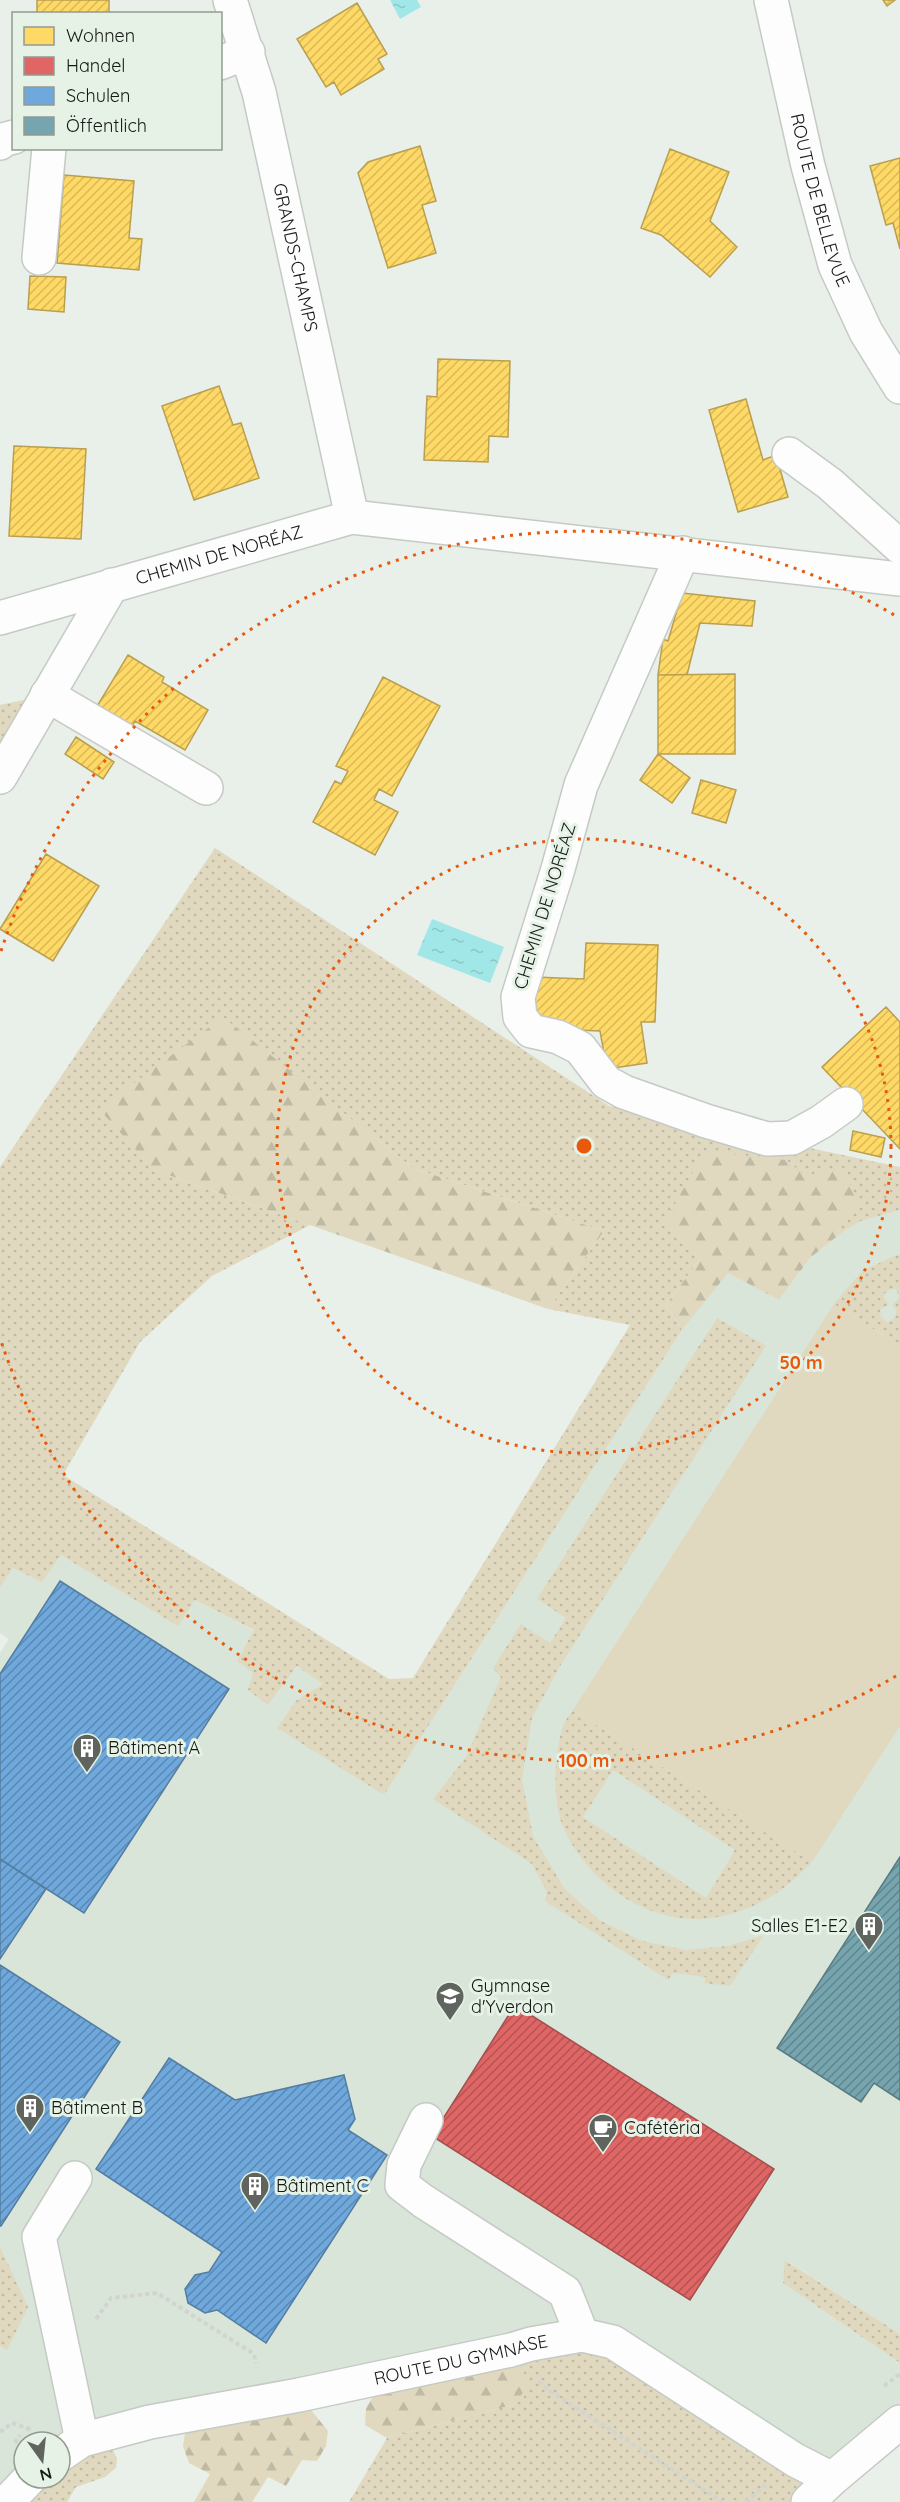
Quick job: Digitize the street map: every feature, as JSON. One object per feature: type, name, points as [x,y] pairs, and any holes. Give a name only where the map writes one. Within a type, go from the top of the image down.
[{"type":"street","name":"GRANDS-CHAMPS","points":[[230,0],[234,58],[260,92],[352,517]]},
{"type":"street","name":"ROUTE DE BELLEVUE","points":[[771,0],[808,166],[835,265],[866,332],[900,387]]},
{"type":"street","points":[[39,258],[49,150]]},
{"type":"street","points":[[789,454],[830,484],[900,547]]},
{"type":"street","name":"CHEMIN DE NORÉAZ","points":[[0,618],[352,517],[900,579]]},
{"type":"street","name":"CHEMIN DE NORÉAZ","points":[[683,553],[581,785],[558,869],[518,997],[520,1017],[531,1031],[558,1037],[580,1048],[606,1082],[624,1092],[706,1121],[767,1139],[792,1138],[821,1122],[846,1104]]},
{"type":"street","name":"CHEMIN DE NORÉAZ","points":[[0,777],[112,585]]},
{"type":"street","points":[[47,695],[206,788]]},
{"type":"street","points":[[426,2120],[404,2165],[402,2185],[423,2201],[565,2292],[582,2335]]},
{"type":"street","points":[[68,2430],[39,2237],[75,2178]]},
{"type":"street","name":"ROUTE DU GYMNASE","points":[[72,2447],[150,2422],[265,2402],[582,2335],[613,2342],[795,2460],[831,2479]]},
{"type":"street","points":[[808,2502],[831,2479],[900,2422]]},
{"type":"street","points":[[7,2502],[18,2490]]},
{"type":"path","points":[[90,2329],[111,2298],[157,2293],[254,2354],[265,2402]]},
{"type":"path","points":[[531,2344],[536,2372],[542,2386],[723,2502]]},
{"type":"shaded area","name":"Gymnase d'Yverdon","points":[[900,1210],[900,2334],[786,2260],[783,2283],[900,2363],[900,2422],[832,2479],[613,2342],[72,2440],[72,2430],[12,2430],[12,2490],[0,2502],[0,2346],[8,2349],[0,2247],[0,1653],[9,1639],[0,1633],[0,1588],[13,1568],[61,1555],[178,1625],[195,1600],[255,1631],[253,1673],[268,1705],[297,1666],[324,1684],[297,1700],[384,1795],[682,1330],[728,1272],[779,1300],[810,1258],[840,1234],[861,1221]]},
{"type":"green space","points":[[47,695],[0,776],[0,705]]},
{"type":"green space","points":[[215,848],[609,1106],[900,1167],[900,1210],[861,1221],[840,1234],[834,1214],[820,1193],[786,1160],[700,1259],[666,1305],[682,1330],[384,1795],[277,1728],[297,1700],[323,1684],[297,1666],[268,1705],[248,1690],[253,1673],[237,1661],[254,1630],[195,1600],[178,1626],[61,1555],[42,1582],[13,1568],[0,1588],[0,1167]],"holes":[[[223,1018],[413,1168],[604,1231],[548,1309],[630,1325],[413,1678],[389,1679],[63,1475],[140,1342],[212,1276],[310,1225],[154,1170]]]},
{"type":"green space","points":[[223,1017],[413,1168],[604,1231],[548,1309],[154,1170],[99,1109]]},
{"type":"green space","points":[[705,1151],[786,1160],[806,1176],[842,1167],[858,1202],[839,1224],[840,1234],[810,1258],[779,1300],[728,1273],[682,1330],[666,1305],[700,1259],[664,1223]]},
{"type":"green space","points":[[900,1255],[900,1346],[834,1304],[862,1271]],"holes":[[[895,1289],[899,1295],[897,1301],[892,1305],[896,1309],[895,1316],[887,1322],[881,1317],[880,1310],[889,1304],[884,1294]]]},
{"type":"green space","points":[[834,1304],[900,1346],[900,1726],[812,1862],[573,1710]]},
{"type":"green space","points":[[717,1318],[766,1346],[560,1666],[532,1718],[522,1779],[533,1836],[564,1888],[599,1920],[642,1941],[686,1950],[728,1946],[764,1935],[730,1986],[704,1983],[706,1977],[673,1973],[668,1980],[545,1901],[547,1892],[532,1864],[433,1799],[466,1757],[501,1677],[493,1668],[521,1624],[550,1643],[566,1618],[537,1599]]},
{"type":"green space","points":[[573,1710],[812,1862],[772,1896],[749,1908],[723,1916],[698,1919],[674,1917],[651,1911],[629,1900],[591,1870],[576,1850],[561,1822],[556,1793],[556,1764],[561,1732]],"holes":[[[613,1770],[735,1850],[706,1898],[583,1817]]]},
{"type":"green space","points":[[0,2247],[28,2307],[7,2350],[0,2346]]},
{"type":"green space","points":[[785,2260],[900,2334],[900,2363],[783,2283]]},
{"type":"green space","points":[[582,2335],[832,2479],[808,2502],[349,2502],[387,2438],[516,2404],[511,2350]]},
{"type":"green space","points":[[511,2350],[529,2382],[516,2404],[387,2438],[365,2425],[366,2408],[384,2378]]},
{"type":"green space","points":[[299,2395],[328,2431],[326,2446],[317,2461],[302,2460],[286,2486],[268,2477],[252,2502],[194,2502],[210,2474],[189,2463],[183,2446],[188,2415]]},
{"type":"green space","points":[[105,2433],[117,2459],[116,2468],[105,2477],[76,2487],[67,2502],[7,2502],[18,2490],[72,2490],[72,2449]]},
{"type":"water","points":[[390,0],[417,0],[421,7],[400,19]]},
{"type":"water","points":[[432,919],[504,947],[490,983],[417,955]]},
{"type":"building: Wohnen","points":[[37,0],[109,0],[109,12],[37,12]]},
{"type":"building: Wohnen","points":[[883,0],[895,0],[887,6]]},
{"type":"building: Wohnen","points":[[357,3],[387,54],[378,59],[384,69],[341,95],[334,82],[326,87],[297,39]]},
{"type":"building: Wohnen","points":[[420,146],[436,201],[422,205],[436,253],[388,268],[358,173],[368,162]]},
{"type":"building: Wohnen","points":[[670,149],[729,172],[710,221],[737,247],[710,277],[661,235],[641,228]]},
{"type":"building: Wohnen","points":[[900,158],[900,249],[893,223],[886,225],[870,166]]},
{"type":"building: Wohnen","points":[[64,175],[134,181],[129,238],[142,239],[139,270],[57,263]]},
{"type":"building: Wohnen","points":[[30,276],[66,277],[64,312],[28,309]]},
{"type":"building: Wohnen","points":[[438,359],[510,361],[508,437],[489,436],[488,462],[424,460],[427,396],[437,397]]},
{"type":"building: Wohnen","points":[[219,386],[233,425],[241,423],[259,478],[194,500],[162,406]]},
{"type":"building: Wohnen","points":[[746,399],[763,460],[776,455],[788,497],[738,512],[709,410]]},
{"type":"building: Wohnen","points":[[14,446],[86,449],[81,539],[9,536]]},
{"type":"building: Wohnen","points":[[682,593],[755,601],[752,626],[700,623],[687,675],[658,675],[663,639],[668,641]]},
{"type":"building: Wohnen","points":[[128,655],[164,677],[162,682],[208,710],[185,750],[135,721],[131,728],[96,708]]},
{"type":"building: Wohnen","points":[[735,674],[735,754],[658,754],[658,675]]},
{"type":"building: Wohnen","points":[[383,677],[440,706],[392,796],[379,789],[374,800],[398,812],[375,855],[313,822],[335,781],[341,784],[348,771],[336,766]]},
{"type":"building: Wohnen","points":[[76,737],[114,762],[103,779],[65,754]]},
{"type":"building: Wohnen","points":[[658,754],[690,778],[672,803],[640,780]]},
{"type":"building: Wohnen","points":[[701,780],[736,790],[726,823],[692,813]]},
{"type":"building: Wohnen","points":[[46,854],[99,886],[53,961],[0,929]]},
{"type":"building: Wohnen","points":[[586,943],[658,945],[655,1022],[641,1022],[647,1063],[607,1069],[600,1031],[533,1028],[535,977],[584,979]]},
{"type":"building: Wohnen","points":[[886,1007],[900,1022],[900,1149],[822,1067]]},
{"type":"building: Wohnen","points":[[853,1131],[885,1138],[881,1157],[850,1150]]},
{"type":"building: Handel","name":"Cafétéria","points":[[515,2005],[774,2169],[690,2300],[432,2136]]},
{"type":"building: Schulen","name":"Bâtiment A","points":[[60,1581],[229,1689],[84,1913],[0,1859],[0,1674]]},
{"type":"building: Schulen","points":[[0,1859],[46,1889],[0,1959]]},
{"type":"building: Schulen","name":"Bâtiment B","points":[[0,1965],[120,2042],[1,2226],[0,2226]]},
{"type":"building: Schulen","name":"Bâtiment C","points":[[169,2058],[235,2100],[344,2075],[355,2119],[348,2130],[387,2155],[266,2343],[217,2310],[205,2313],[188,2303],[185,2289],[195,2275],[209,2272],[222,2252],[96,2169]]},
{"type":"building: Öffentlich","name":"Salles E1-E2","points":[[900,1857],[900,2100],[874,2083],[861,2102],[777,2048]]},
{"type":"place","name":"Bâtiment A","points":[[87,1774]]},
{"type":"place","name":"Salles E1-E2","points":[[869,1952]]},
{"type":"place","name":"Gymnase d'Yverdon","points":[[450,2022]]},
{"type":"place","name":"Bâtiment B","points":[[30,2134]]},
{"type":"place","name":"Cafétéria","points":[[603,2154]]},
{"type":"place","name":"Bâtiment C","points":[[255,2212]]}]
